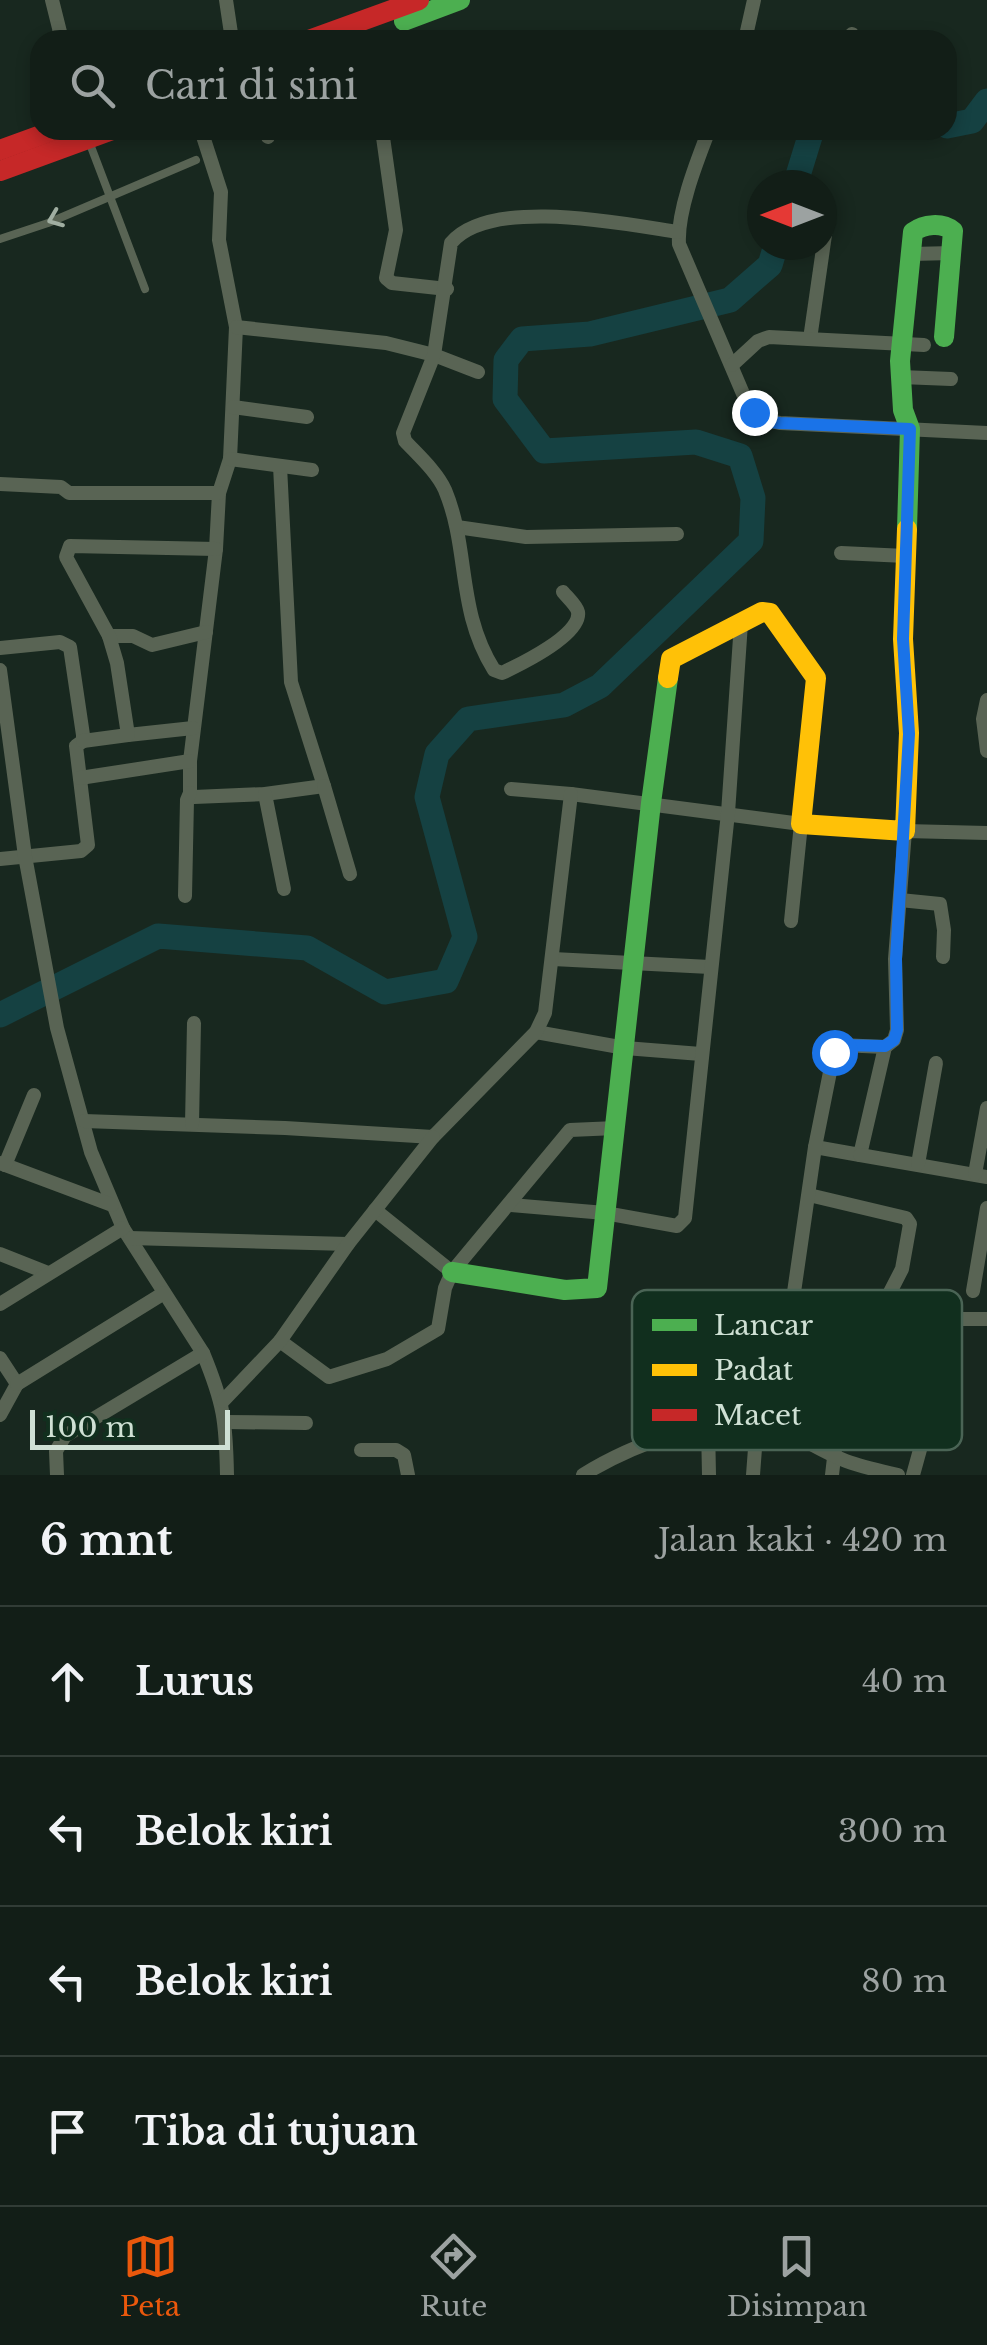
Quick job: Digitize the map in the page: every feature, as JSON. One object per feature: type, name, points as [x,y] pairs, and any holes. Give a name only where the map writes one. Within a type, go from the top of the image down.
[{"type":"main road","points":[[336,30],[419,0]]},
{"type":"main road","points":[[378,30],[460,0]]},
{"type":"main road","points":[[0,150],[30,139]]},
{"type":"main road","points":[[0,171],[88,140]]},
{"type":"main road","points":[[452,1272],[565,1290],[592,1290],[599,1283],[650,804],[671,659],[762,612],[770,613],[816,678],[801,824],[905,832],[909,734],[903,639],[910,429],[900,403],[901,345],[913,232],[921,226],[951,229],[953,253],[934,341]]},
{"type":"street","points":[[52,0],[60,30]]},
{"type":"street","points":[[226,0],[230,30]]},
{"type":"street","points":[[747,30],[754,0]]},
{"type":"street","points":[[186,896],[190,761],[216,549],[218,493],[230,459],[236,327],[218,240],[221,192],[204,140]]},
{"type":"street","points":[[383,140],[396,230],[386,278],[392,283],[446,289]]},
{"type":"street","points":[[706,140],[678,232],[684,259],[746,402],[769,422],[987,433]]},
{"type":"street","points":[[563,592],[578,611],[578,617],[560,640],[502,673],[494,670],[477,639],[465,594],[457,527],[443,486],[405,441],[403,433],[434,356],[451,242],[482,226],[534,215],[678,232]]},
{"type":"street","points":[[810,340],[821,260]]},
{"type":"street","points":[[236,327],[386,343],[478,372]]},
{"type":"street","points":[[730,360],[768,338],[901,345],[934,341]]},
{"type":"street","points":[[901,377],[951,378]]},
{"type":"street","points":[[233,407],[307,417]]},
{"type":"street","points":[[230,459],[312,470]]},
{"type":"street","points":[[280,466],[291,682],[317,754],[350,874]]},
{"type":"street","points":[[0,484],[61,487],[69,492],[218,493]]},
{"type":"street","points":[[457,527],[526,536],[677,534]]},
{"type":"street","points":[[128,735],[109,636],[66,557],[70,546],[216,549]]},
{"type":"street","points":[[841,553],[906,556]]},
{"type":"street","points":[[511,1205],[606,1213],[677,1226],[685,1218],[728,813],[741,624]]},
{"type":"street","points":[[109,636],[133,636],[152,645],[206,632]]},
{"type":"street","points":[[0,648],[60,642],[70,646],[83,742]]},
{"type":"street","points":[[0,670],[25,856],[56,1028],[91,1152],[112,1205],[203,1353],[222,1401],[227,1475]]},
{"type":"street","points":[[987,700],[982,719],[987,752]]},
{"type":"street","points":[[0,860],[80,851],[88,845],[76,746],[193,728]]},
{"type":"street","points":[[80,778],[190,761]]},
{"type":"street","points":[[190,793],[196,798],[324,786]]},
{"type":"street","points":[[511,789],[801,824],[791,920]]},
{"type":"street","points":[[266,794],[284,889]]},
{"type":"street","points":[[222,1401],[280,1341],[348,1244],[433,1137],[536,1032],[544,1013],[571,794]]},
{"type":"street","points":[[795,1290],[815,1147],[835,1049],[840,1045],[885,1046],[894,1040],[897,1030],[896,959],[905,832],[987,833]]},
{"type":"street","points":[[900,900],[940,904],[943,957]]},
{"type":"street","points":[[552,958],[710,967]]},
{"type":"street","points":[[192,1124],[194,1024]]},
{"type":"street","points":[[536,1032],[626,1048],[701,1054]]},
{"type":"street","points":[[860,1155],[885,1046]]},
{"type":"street","points":[[918,1164],[936,1063]]},
{"type":"street","points":[[34,1095],[2,1164],[112,1205]]},
{"type":"street","points":[[815,1147],[981,1176],[987,1108]]},
{"type":"street","points":[[84,1122],[433,1137]]},
{"type":"street","points":[[280,1341],[329,1377],[387,1359],[438,1329],[452,1272],[570,1130],[616,1128]]},
{"type":"street","points":[[810,1195],[906,1218],[910,1224],[902,1269],[891,1290]]},
{"type":"street","points":[[973,1291],[987,1208]]},
{"type":"street","points":[[375,1210],[452,1272]]},
{"type":"street","points":[[0,1304],[48,1272],[127,1233],[348,1244]]},
{"type":"street","points":[[0,1254],[48,1272]]},
{"type":"street","points":[[0,1415],[17,1384],[164,1294]]},
{"type":"street","points":[[57,1475],[56,1450],[65,1436],[203,1353]]},
{"type":"street","points":[[0,1358],[17,1384]]},
{"type":"street","points":[[226,1422],[306,1422]]},
{"type":"street","points":[[361,1450],[396,1450],[404,1456],[408,1475]]},
{"type":"street","points":[[583,1475],[634,1450]]},
{"type":"street","points":[[708,1450],[709,1475]]},
{"type":"street","points":[[753,1475],[755,1450]]},
{"type":"street","points":[[822,1450],[898,1475]]},
{"type":"street","points":[[832,1475],[835,1450]]},
{"type":"street","points":[[914,1475],[921,1450]]},
{"type":"lane","points":[[88,140],[145,289]]},
{"type":"lane","points":[[0,239],[196,160]]},
{"type":"waterway","points":[[957,124],[972,121],[987,101]]},
{"type":"waterway","points":[[800,170],[809,140]]},
{"type":"waterway","points":[[0,1015],[158,936],[307,948],[385,992],[446,981],[465,937],[427,797],[437,754],[468,719],[564,705],[600,686],[751,541],[753,498],[740,456],[696,442],[544,451],[505,399],[506,360],[522,339],[590,334],[730,300],[772,260]]},
{"type":"traffic: fast","points":[[404,21],[460,0]]},
{"type":"traffic: fast","points":[[907,529],[910,429],[903,410],[900,361],[913,232],[933,225],[953,231],[944,337]]},
{"type":"traffic: fast","points":[[452,1272],[565,1290],[597,1288],[668,678]]},
{"type":"traffic: slow","points":[[668,678],[671,659],[762,612],[770,613],[816,678],[801,824],[905,831],[909,733],[903,639],[907,529]]},
{"type":"traffic: jam","points":[[336,30],[419,0]]},
{"type":"traffic: jam","points":[[0,150],[30,139]]},
{"type":"traffic: jam","points":[[0,171],[85,140]]},
{"type":"route","points":[[754,412],[769,422],[910,429],[903,639],[909,734],[896,959],[897,1030],[894,1040],[885,1046],[840,1045],[834,1052]]}]
